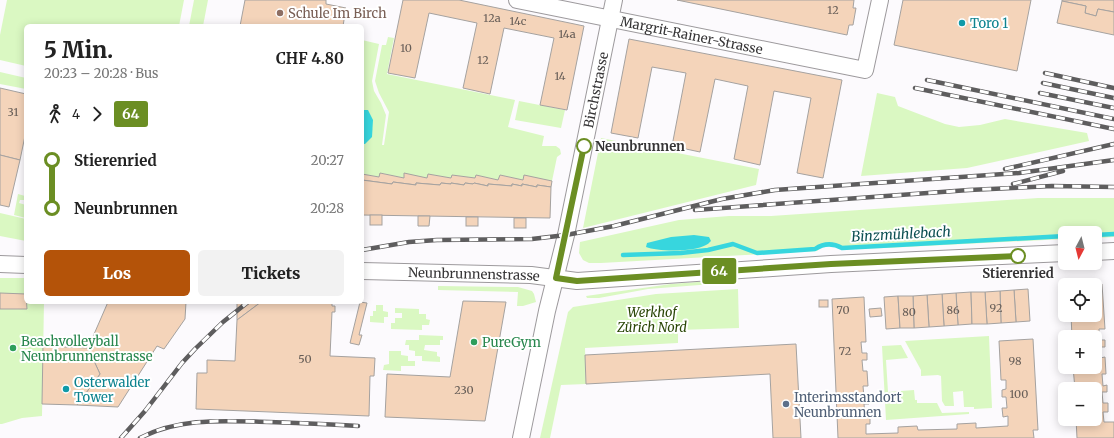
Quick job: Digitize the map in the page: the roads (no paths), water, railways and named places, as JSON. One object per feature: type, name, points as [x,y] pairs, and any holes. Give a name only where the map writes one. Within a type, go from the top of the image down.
[{"type":"street","name":"Margrit-Rainer-Strasse","points":[[517,0],[865,70],[880,0]]},
{"type":"street","name":"Birchstrasse","points":[[521,438],[566,235],[614,0]]},
{"type":"street","points":[[1102,252],[1114,251]]},
{"type":"street","name":"Neunbrunnenstrasse","points":[[364,271],[531,275],[577,281],[831,264],[1058,254]]},
{"type":"street","points":[[0,264],[24,265]]},
{"type":"water","points":[[364,110],[368,110],[373,120],[372,137],[365,144]]},
{"type":"water","points":[[694,235],[709,237],[711,241],[707,245],[685,250],[659,250],[646,247],[647,243],[671,237]]},
{"type":"waterway","name":"Binzmühlebach","points":[[1102,235],[1114,234]]},
{"type":"waterway","name":"Binzmühlebach","points":[[623,255],[681,253],[708,250],[733,244],[757,253],[815,249],[828,244],[842,248],[1058,236]]},
{"type":"railway","points":[[1045,73],[1114,88]]},
{"type":"railway","points":[[927,80],[1114,119]]},
{"type":"railway","points":[[1043,83],[1114,98]]},
{"type":"railway","points":[[915,88],[1114,129]]},
{"type":"railway","points":[[1040,93],[1114,108]]},
{"type":"railway","points":[[1005,169],[1114,144]]},
{"type":"railway","points":[[364,250],[409,242],[437,240],[532,239],[566,235],[614,226],[722,199],[775,190],[1019,173],[1114,160]]},
{"type":"railway","points":[[1013,184],[1063,171]]},
{"type":"railway","points":[[695,210],[969,190],[1052,186],[1114,187]]},
{"type":"railway","points":[[121,438],[195,349],[223,322],[246,304]]},
{"type":"railway","points":[[140,438],[171,426],[187,423],[220,421],[358,426]]},
{"type":"place","name":"Schule Im Birch","points":[[280,13]]},
{"type":"place","name":"Toro 1","points":[[962,23]]},
{"type":"place","name":"Neunbrunnen","points":[[584,146]]},
{"type":"place","name":"Stierenried","points":[[1018,256]]},
{"type":"place","name":"PureGym","points":[[474,342]]},
{"type":"place","name":"Beachvolleyball Neunbrunnenstrasse","points":[[13,348]]},
{"type":"place","name":"Osterwalder Tower","points":[[66,389]]},
{"type":"place","name":"Interimsstandort Neunbrunnen","points":[[786,404]]},
{"type":"park label","name":"Werkhof Zürich Nord","points":[[652,320]]}]
